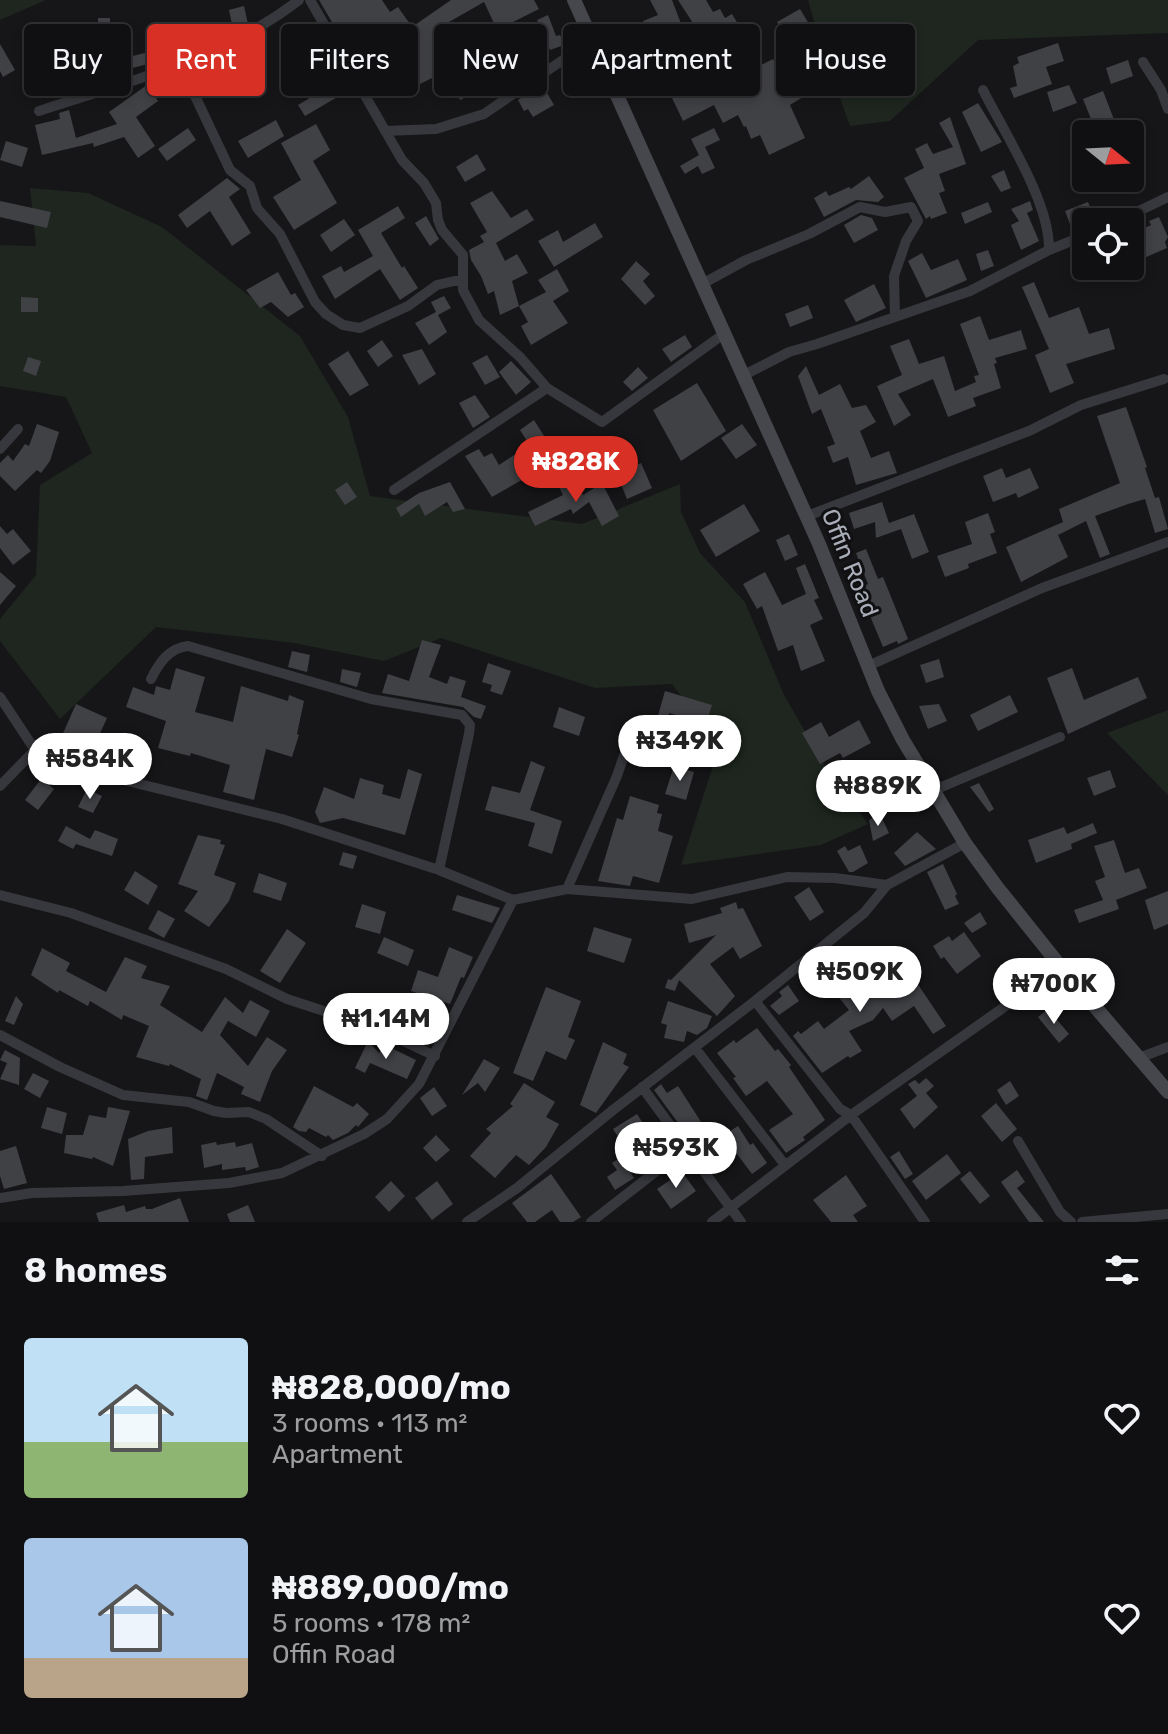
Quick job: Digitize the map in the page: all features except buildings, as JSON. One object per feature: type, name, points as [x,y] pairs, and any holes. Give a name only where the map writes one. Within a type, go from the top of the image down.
[{"type":"street","points":[[264,24],[299,0]]},
{"type":"street","points":[[310,0],[402,160],[424,183],[436,203],[442,230],[463,255],[463,290],[479,320],[520,357],[547,388],[602,422],[725,333]]},
{"type":"street","name":"Offin Road","points":[[574,0],[585,24]]},
{"type":"street","points":[[385,131],[436,129],[484,114],[563,60]]},
{"type":"street","points":[[1143,62],[1161,90],[1168,109]]},
{"type":"street","points":[[39,111],[147,75]]},
{"type":"street","points":[[983,90],[1031,182],[1046,224],[1049,250]]},
{"type":"street","points":[[195,96],[230,170],[250,186],[257,208],[280,234],[315,302],[326,314],[343,325],[360,328],[408,306],[437,285],[463,279]]},
{"type":"street","name":"Offin Road","points":[[617,96],[807,516],[878,691],[932,791],[965,843],[1061,967],[1168,1092]]},
{"type":"street","points":[[1144,209],[1168,197]]},
{"type":"street","points":[[702,284],[860,207],[885,212],[911,207],[918,221],[906,241],[894,276],[895,316]]},
{"type":"street","points":[[744,375],[801,347],[970,291],[1072,241]]},
{"type":"street","points":[[807,516],[1029,431],[1081,405],[1164,379]]},
{"type":"street","points":[[394,490],[547,388]]},
{"type":"street","points":[[0,449],[18,429]]},
{"type":"street","points":[[868,666],[1042,588],[1168,542]]},
{"type":"street","points":[[151,679],[160,663],[171,653],[178,647],[188,646],[371,699],[462,715],[470,725],[469,734],[439,870]]},
{"type":"street","points":[[0,697],[35,750],[95,773],[282,819],[439,870],[513,900],[567,889],[692,899],[787,877],[835,878],[887,885]]},
{"type":"street","points":[[567,889],[617,776],[633,729]]},
{"type":"street","points":[[932,791],[1060,737]]},
{"type":"street","points":[[0,786],[35,750]]},
{"type":"street","points":[[467,1222],[517,1188],[755,1001],[864,913],[887,885],[965,843]]},
{"type":"street","points":[[0,895],[71,913],[226,969],[287,999],[376,1028],[435,1056]]},
{"type":"street","points":[[0,1198],[32,1193],[123,1191],[229,1183],[282,1173],[364,1134],[387,1119],[419,1084],[513,900]]},
{"type":"street","points":[[712,1222],[851,1115],[1061,967]]},
{"type":"street","points":[[755,1001],[840,1109],[851,1115],[925,1222]]},
{"type":"street","points":[[0,1035],[60,1067],[123,1095],[189,1102],[226,1113],[249,1112],[266,1119],[322,1156]]},
{"type":"street","points":[[1139,1058],[1168,1047]]},
{"type":"street","points":[[695,1048],[785,1165]]},
{"type":"street","points":[[642,1087],[741,1222]]},
{"type":"street","points":[[1018,1141],[1060,1212],[1071,1222]]},
{"type":"street","points":[[591,1222],[686,1148]]},
{"type":"street","points":[[1082,1222],[1168,1214]]},
{"type":"shaded area","points":[[0,0],[46,0],[0,20]]},
{"type":"shaded area","points":[[808,0],[1168,0],[1168,33],[978,40],[890,121],[850,126],[839,96],[915,96],[915,24],[815,24]]},
{"type":"shaded area","points":[[30,188],[88,193],[162,227],[300,336],[348,417],[370,496],[582,524],[680,484],[681,512],[700,553],[745,602],[784,695],[823,762],[868,824],[821,845],[681,865],[719,747],[672,684],[595,688],[441,638],[384,661],[294,643],[156,627],[60,719],[0,641],[0,619],[36,575],[40,485],[92,453],[66,397],[0,386],[0,245],[36,246]]},
{"type":"shaded area","points":[[1168,710],[1168,795],[1107,733]]}]
